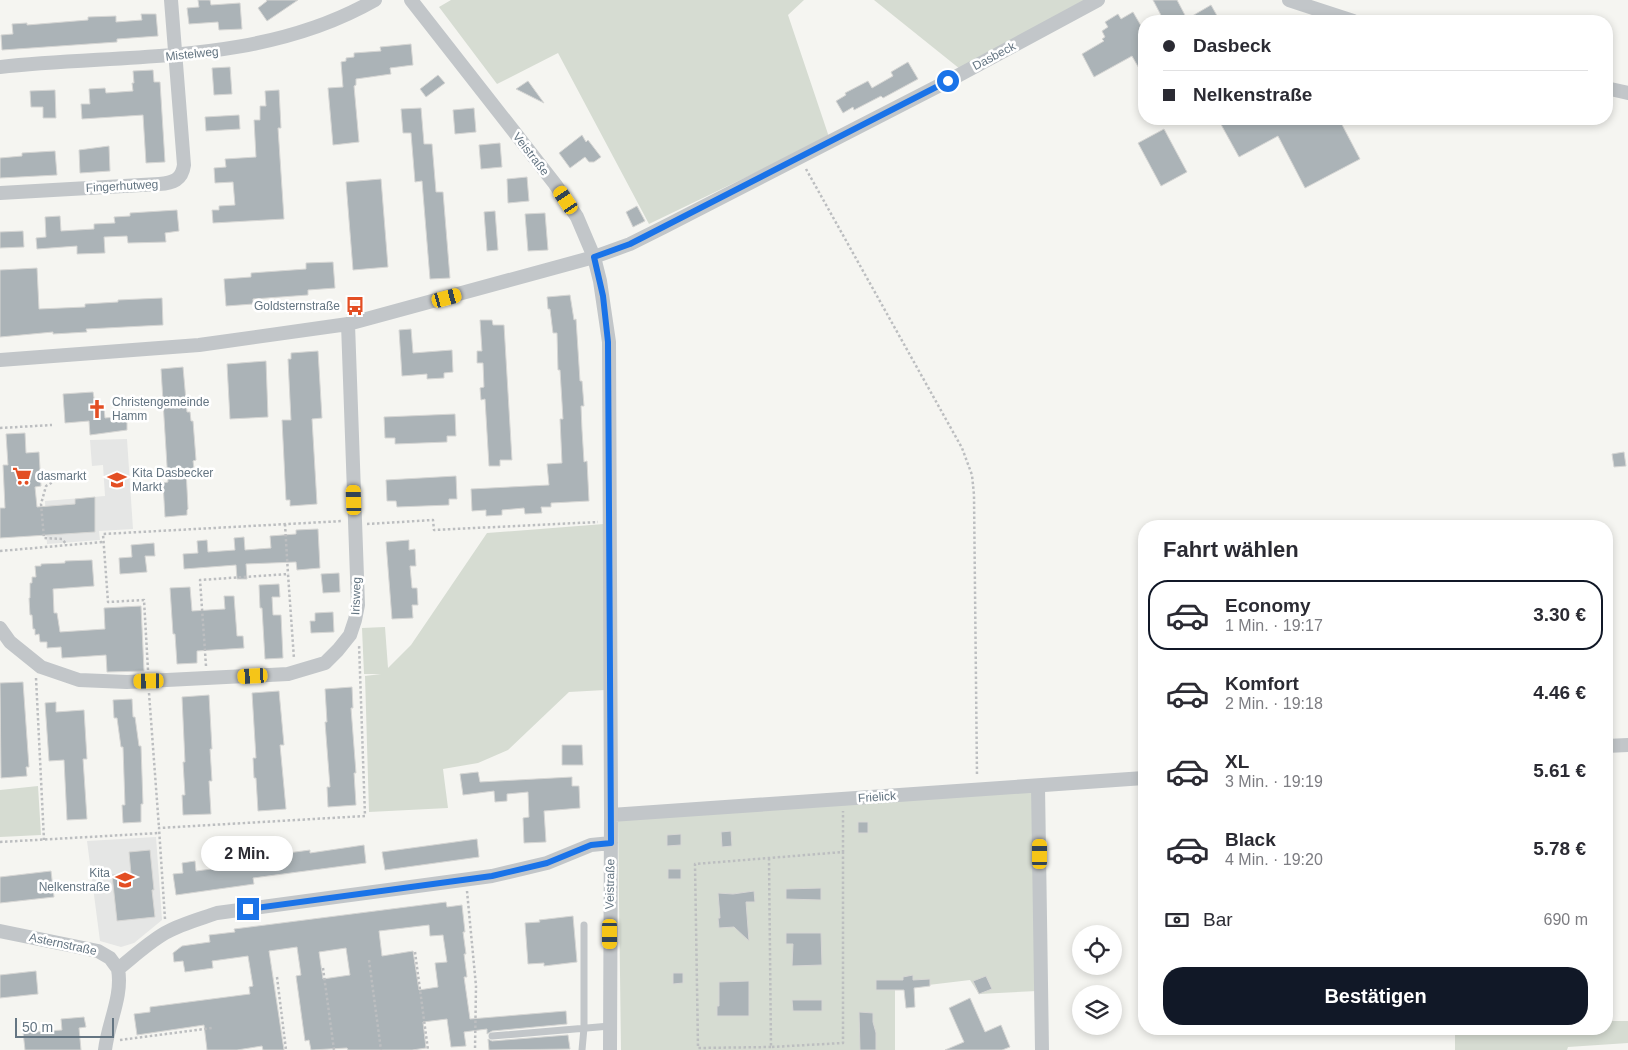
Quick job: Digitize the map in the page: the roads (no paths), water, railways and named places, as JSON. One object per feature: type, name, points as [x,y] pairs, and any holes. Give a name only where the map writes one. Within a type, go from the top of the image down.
[{"type":"street","points":[[171,0],[176,56]]},
{"type":"street","name":"Mistelweg","points":[[0,67],[176,56],[232,49],[288,36],[327,23],[375,0]]},
{"type":"street","name":"Veistraße","points":[[411,0],[555,184],[577,217],[594,257],[603,296],[608,342],[610,521],[610,1050]]},
{"type":"street","name":"Dasbeck","points":[[594,257],[630,244],[664,227],[948,81],[1098,0]]},
{"type":"street","points":[[1289,0],[1335,15]]},
{"type":"street","name":"Fingerhutweg","points":[[0,193],[160,184],[179,179],[184,165],[176,56]]},
{"type":"street","points":[[1613,90],[1628,93]]},
{"type":"street","points":[[0,360],[199,345],[348,324],[594,257]]},
{"type":"street","name":"Irisweg","points":[[0,628],[10,642],[41,667],[79,680],[106,682],[149,681],[295,673],[325,662],[350,635],[358,605],[348,324]]},
{"type":"street","points":[[1613,746],[1628,745]]},
{"type":"street","name":"Frielick","points":[[611,815],[1138,778]]},
{"type":"street","points":[[1038,786],[1042,1050]]},
{"type":"street","points":[[105,1046],[118,994],[120,981],[118,970],[150,943],[188,922],[217,913],[465,880],[521,870],[547,863],[591,845],[611,843]]},
{"type":"street","name":"Asternstraße","points":[[0,931],[98,951],[110,958],[118,970]]},
{"type":"lane","points":[[582,1050],[584,1028],[584,925]]},
{"type":"lane","points":[[492,1036],[610,1026]]},
{"type":"place","name":"Goldsternstraße","points":[[355,306]]},
{"type":"place","name":"Christengemeinde Hamm","points":[[97,409]]},
{"type":"place","name":"dasmarkt","points":[[22,476]]},
{"type":"place","name":"Kita Dasbecker Markt","points":[[117,480]]},
{"type":"place","name":"Kita Nelkenstraße","points":[[125,880]]}]
